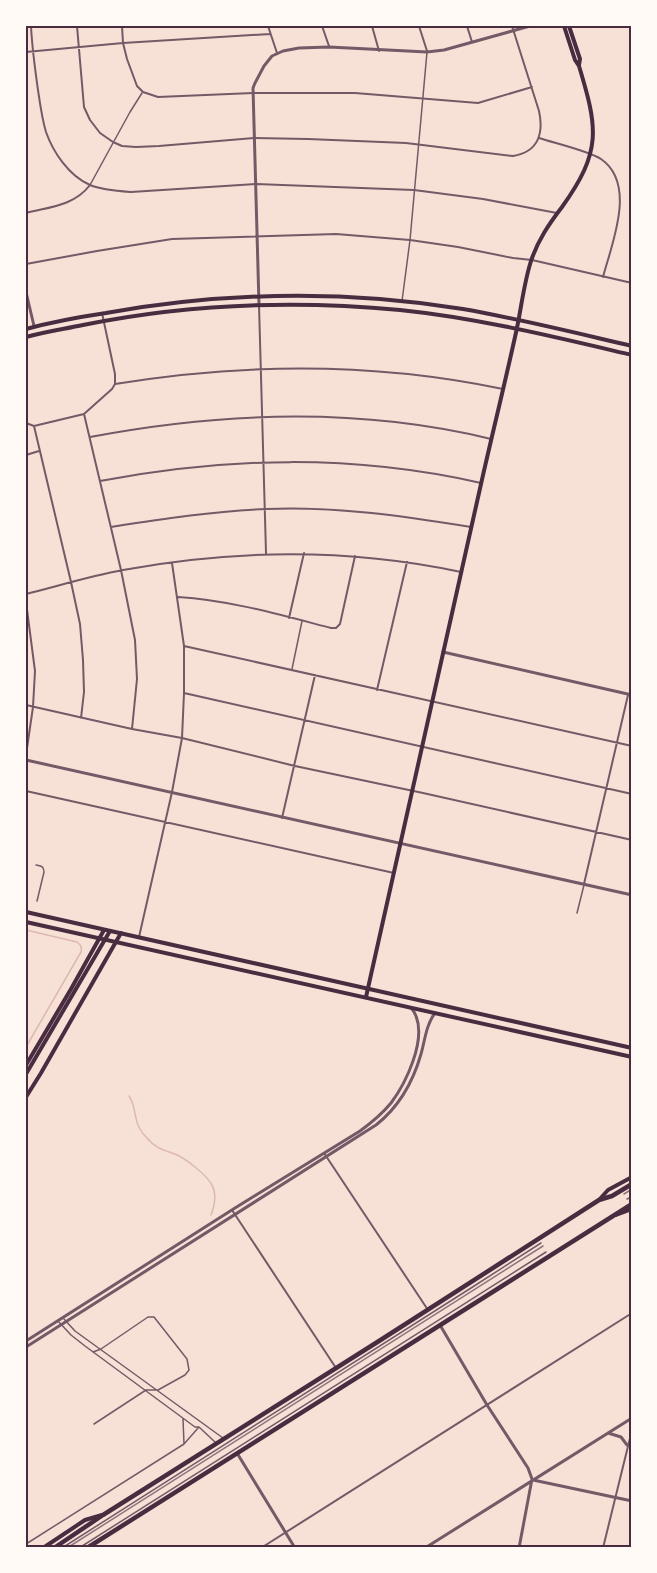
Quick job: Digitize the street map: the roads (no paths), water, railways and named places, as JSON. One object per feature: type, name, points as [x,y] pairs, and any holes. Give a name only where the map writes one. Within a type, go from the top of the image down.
[{"type":"highway","points":[[54,1548],[599,1200],[632,1185]]},
{"type":"highway","points":[[87,1548],[623,1209],[629,1202]]},
{"type":"main road","points":[[366,997],[532,260],[544,232],[578,184],[590,154],[593,131],[592,110],[564,26]]},
{"type":"main road","points":[[569,26],[580,59],[579,66]]},
{"type":"main road","points":[[26,329],[156,304],[259,296],[351,297],[464,310],[632,346]]},
{"type":"main road","points":[[26,338],[157,312],[259,305],[344,307],[401,310],[517,328],[632,355]]},
{"type":"main road","points":[[26,912],[632,1048]]},
{"type":"main road","points":[[26,922],[632,1058]]},
{"type":"main road","points":[[26,1065],[104,930]]},
{"type":"main road","points":[[26,1074],[111,931]]},
{"type":"main road","points":[[26,1096],[121,933]]},
{"type":"main road","points":[[52,1031],[62,1037]]},
{"type":"main road","points":[[599,1200],[608,1190],[632,1177]]},
{"type":"main road","points":[[609,1217],[632,1209]]},
{"type":"main road","points":[[43,1548],[85,1520],[103,1515]]},
{"type":"street","points":[[31,26],[41,111],[46,132],[68,169],[90,185],[131,192],[256,184],[414,190],[483,199],[557,213]]},
{"type":"street","points":[[77,26],[84,107],[100,133],[122,146],[136,147],[254,138],[358,140],[418,144],[513,156],[530,150],[539,138],[541,118],[512,28]]},
{"type":"street","points":[[122,26],[123,43],[130,71],[137,86],[143,92],[158,97],[253,93],[355,93],[478,103],[532,87]]},
{"type":"street","points":[[268,26],[277,53]]},
{"type":"street","points":[[322,26],[329,47]]},
{"type":"street","points":[[372,26],[379,51]]},
{"type":"street","points":[[419,26],[427,52]]},
{"type":"street","points":[[467,26],[472,42]]},
{"type":"street","points":[[266,553],[253,93],[261,70],[277,53],[299,48],[329,47],[427,52],[444,50],[512,28],[530,26]]},
{"type":"street","points":[[26,52],[123,43],[270,34]]},
{"type":"street","points":[[539,138],[601,159],[617,179],[621,196],[603,277]]},
{"type":"street","points":[[26,213],[72,201],[90,185]]},
{"type":"street","points":[[26,264],[172,239],[336,234],[410,240],[532,260],[632,283]]},
{"type":"street","points":[[26,292],[34,326]]},
{"type":"street","points":[[26,423],[34,426],[84,414],[112,389],[115,384],[115,374],[102,313]]},
{"type":"street","points":[[115,384],[188,373],[261,368],[335,368],[445,378],[502,389]]},
{"type":"street","points":[[84,414],[135,640],[137,679],[132,729]]},
{"type":"street","points":[[90,437],[176,423],[262,417],[309,417],[375,420],[454,431],[491,439]]},
{"type":"street","points":[[34,426],[80,624],[84,692],[81,718]]},
{"type":"street","points":[[26,455],[39,451]]},
{"type":"street","points":[[100,481],[181,468],[264,462],[318,462],[371,465],[481,483]]},
{"type":"street","points":[[111,527],[174,517],[265,509],[316,509],[417,518],[471,528]]},
{"type":"street","points":[[26,594],[121,570],[219,556],[266,553],[356,556],[461,572]]},
{"type":"street","points":[[289,618],[304,553]]},
{"type":"street","points":[[178,597],[210,600],[336,628],[340,624],[356,556]]},
{"type":"street","points":[[139,937],[182,738],[184,646],[172,562]]},
{"type":"street","points":[[377,690],[407,562]]},
{"type":"street","points":[[26,602],[35,671],[26,758],[282,818],[632,895]]},
{"type":"street","points":[[184,646],[632,746]]},
{"type":"street","points":[[443,652],[630,695],[584,884]]},
{"type":"street","points":[[282,818],[315,675]]},
{"type":"street","points":[[184,693],[632,794]]},
{"type":"street","points":[[26,705],[632,840]]},
{"type":"street","points":[[26,791],[394,873]]},
{"type":"street","points":[[26,1347],[64,1319],[372,1122],[391,1104],[409,1073],[418,1035],[416,1016],[411,1008]]},
{"type":"street","points":[[64,1319],[235,1215],[376,1125],[394,1107],[416,1072],[428,1026],[435,1013]]},
{"type":"street","points":[[324,1153],[428,1310]]},
{"type":"street","points":[[232,1210],[336,1368]]},
{"type":"street","points":[[261,1548],[632,1313]]},
{"type":"street","points":[[26,1341],[59,1323]]},
{"type":"street","points":[[440,1324],[528,1468],[532,1479],[519,1548]]},
{"type":"street","points":[[425,1548],[632,1418]]},
{"type":"street","points":[[603,1548],[632,1430]]},
{"type":"street","points":[[608,1433],[621,1437],[627,1445]]},
{"type":"street","points":[[237,1453],[295,1548]]},
{"type":"street","points":[[532,1479],[632,1501]]},
{"type":"lane","points":[[402,302],[427,52]]},
{"type":"lane","points":[[90,185],[143,92]]},
{"type":"lane","points":[[291,670],[302,621]]},
{"type":"lane","points":[[36,865],[44,868],[37,901]]},
{"type":"lane","points":[[577,913],[584,884]]},
{"type":"lane","points":[[622,1192],[632,1185]]},
{"type":"lane","points":[[629,1202],[632,1197]]},
{"type":"lane","points":[[62,1548],[541,1242]]},
{"type":"lane","points":[[79,1548],[546,1252]]},
{"type":"lane","points":[[93,1352],[148,1317],[154,1317],[187,1359],[189,1365],[189,1370],[185,1374],[158,1390],[146,1390],[94,1424]]},
{"type":"lane","points":[[64,1319],[75,1331],[224,1438]]},
{"type":"lane","points":[[59,1323],[93,1352],[195,1427],[199,1427],[216,1443]]},
{"type":"lane","points":[[183,1418],[184,1444]]},
{"type":"lane","points":[[26,1544],[184,1444],[199,1427]]},
{"type":"waterway","points":[[26,930],[77,942],[81,949],[26,1047]]},
{"type":"waterway","points":[[129,1096],[143,1134],[153,1144],[185,1160],[210,1182],[215,1193],[211,1215]]},
{"type":"tram line","points":[[624,1194],[632,1189]]},
{"type":"tram line","points":[[67,1548],[543,1246]]}]
